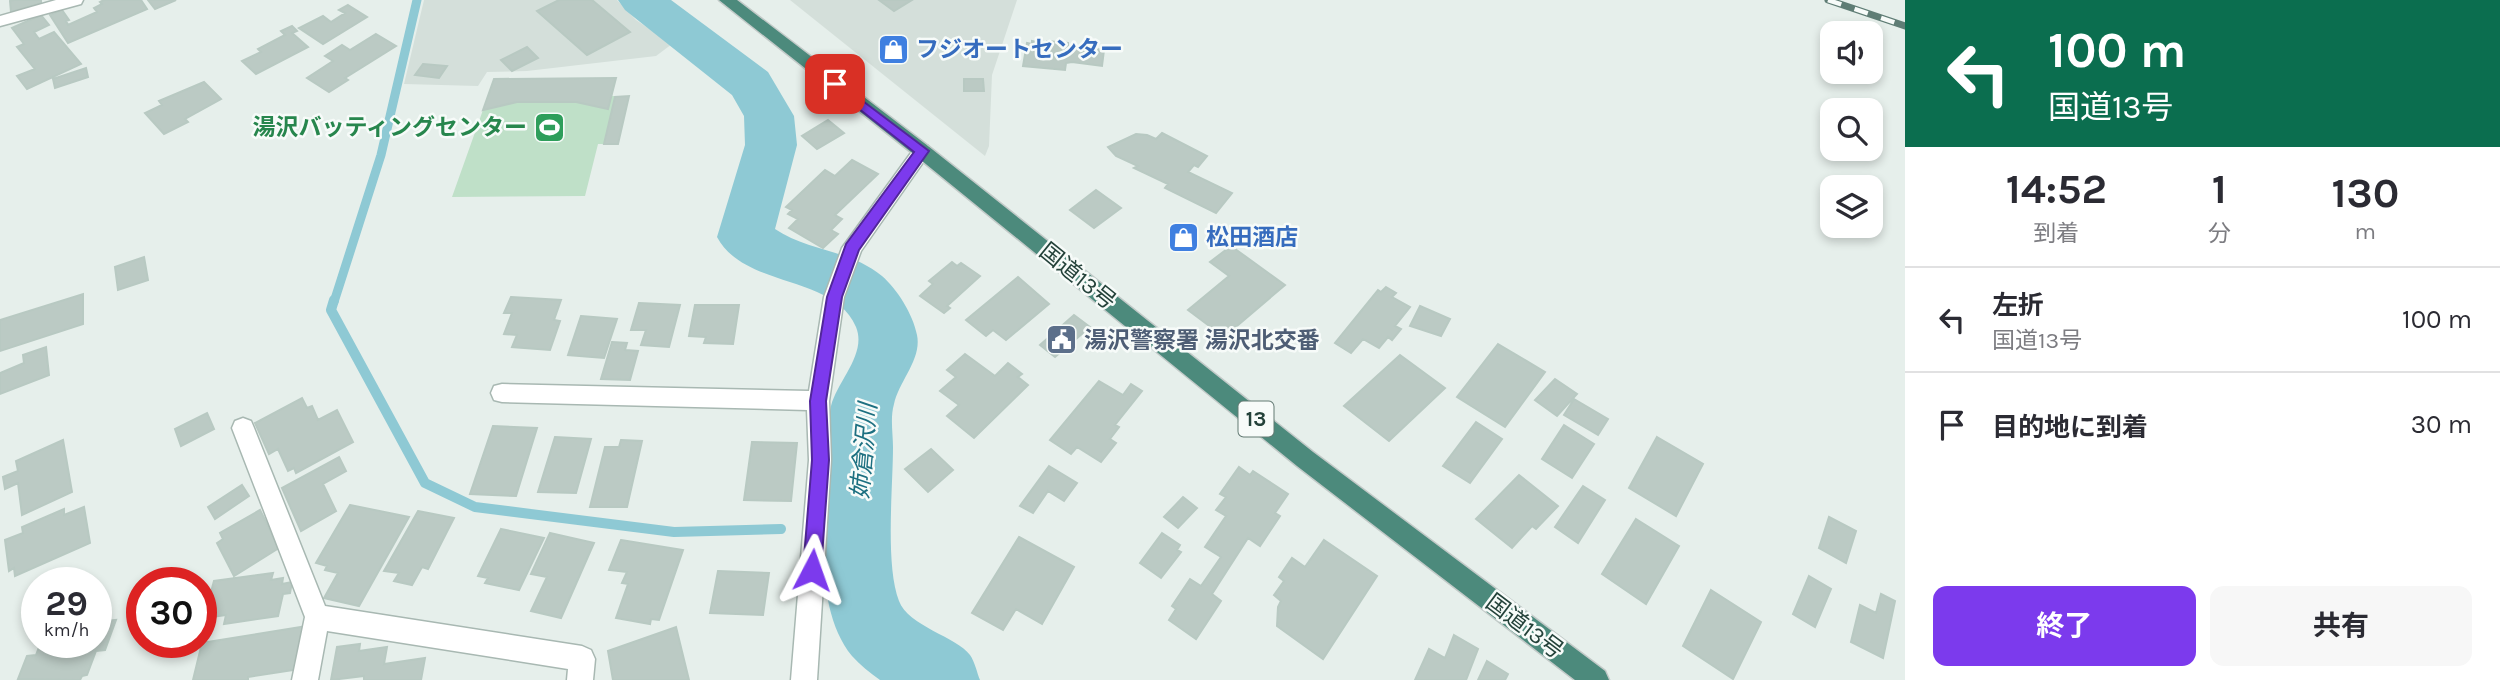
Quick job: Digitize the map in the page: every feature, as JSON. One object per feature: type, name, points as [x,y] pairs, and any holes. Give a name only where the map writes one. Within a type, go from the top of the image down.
[{"type":"highway","name":"国道13号","points":[[727,0],[922,151],[1305,459],[1596,680]]},
{"type":"street","points":[[0,21],[75,0]]},
{"type":"street","points":[[804,680],[820,460],[818,401],[834,297],[852,248],[922,151]]},
{"type":"street","points":[[502,393],[818,401]]},
{"type":"street","points":[[243,428],[317,617],[305,680]]},
{"type":"street","points":[[317,617],[582,659],[580,680]]},
{"type":"shaded area","points":[[424,0],[617,0],[636,20],[672,44],[656,56],[527,71],[487,72],[478,86],[404,84]]},
{"type":"shaded area","points":[[790,0],[1017,0],[992,75],[989,146],[985,156]]},
{"type":"green space","name":"湯沢バッティングセンター","points":[[616,78],[612,96],[629,96],[618,144],[598,144],[585,196],[452,197],[494,79]]},
{"type":"building","points":[[41,0],[41,3],[11,12],[10,1]]},
{"type":"building","points":[[104,0],[141,0],[147,9],[68,43],[50,15],[62,10],[69,20],[66,21],[68,25],[97,12],[94,8]]},
{"type":"building","points":[[148,0],[176,0],[155,9]]},
{"type":"building","points":[[559,0],[592,0],[630,32],[587,55],[537,11]]},
{"type":"building","points":[[879,0],[912,0],[894,11]]},
{"type":"building","points":[[348,5],[367,17],[323,44],[299,28],[323,16],[331,22],[345,13],[339,10]]},
{"type":"building","points":[[41,15],[49,25],[34,32],[39,39],[54,32],[81,64],[27,89],[17,76],[35,69],[17,47],[24,44],[12,28]]},
{"type":"building","points":[[292,26],[297,31],[292,33],[308,47],[256,74],[242,61],[261,52],[258,49],[285,35],[281,31]]},
{"type":"building","points":[[376,34],[396,46],[345,78],[348,80],[329,92],[307,78],[333,61],[325,56],[342,45],[350,50]]},
{"type":"building","points":[[1032,41],[1046,44],[1047,41],[1068,43],[1068,46],[1104,50],[1102,66],[1072,62],[1066,63],[1065,70],[1023,66],[1027,43],[1032,44]]},
{"type":"building","points":[[527,47],[538,58],[512,71],[501,60]]},
{"type":"building","points":[[423,64],[447,66],[439,78],[415,75]]},
{"type":"building","points":[[86,68],[88,77],[55,88],[53,79]]},
{"type":"building","points":[[616,78],[608,109],[576,102],[517,102],[483,110],[494,79]]},
{"type":"building","points":[[964,79],[983,79],[984,91],[964,91]]},
{"type":"building","points":[[204,82],[221,99],[185,119],[188,122],[164,134],[145,113],[162,105],[159,101]]},
{"type":"building","points":[[629,96],[618,144],[604,144],[615,97]]},
{"type":"building","points":[[828,120],[844,133],[817,149],[802,136]]},
{"type":"building","points":[[1162,133],[1207,156],[1198,167],[1194,165],[1188,172],[1232,193],[1216,213],[1165,188],[1168,184],[1134,168],[1138,166],[1116,156],[1108,147],[1136,134],[1156,139]]},
{"type":"building","points":[[852,160],[878,174],[835,215],[842,219],[831,230],[838,234],[823,248],[789,228],[798,219],[788,214],[792,210],[786,207],[825,170],[835,176]]},
{"type":"building","points":[[1096,190],[1121,208],[1094,228],[1070,210]]},
{"type":"building","points":[[1231,246],[1285,285],[1224,337],[1188,310],[1229,276],[1210,262]]},
{"type":"building","points":[[144,257],[148,280],[118,290],[115,267]]},
{"type":"building","points":[[952,262],[957,266],[961,263],[980,276],[947,306],[950,308],[944,313],[920,296],[933,284],[929,281]]},
{"type":"building","points":[[1018,277],[1049,304],[1006,340],[993,330],[986,336],[966,320]]},
{"type":"building","points":[[1386,287],[1396,293],[1392,297],[1410,307],[1395,326],[1401,329],[1392,340],[1388,337],[1379,348],[1363,339],[1351,353],[1335,343],[1378,290],[1381,292]]},
{"type":"building","points":[[83,294],[83,324],[0,351],[0,320]]},
{"type":"building","points":[[511,297],[561,300],[554,320],[560,321],[550,350],[512,347],[517,335],[504,334],[512,313],[504,313]]},
{"type":"building","points":[[639,303],[680,305],[669,347],[641,345],[646,330],[631,330]]},
{"type":"building","points":[[695,305],[739,305],[733,344],[704,343],[706,337],[689,336]]},
{"type":"building","points":[[1420,306],[1450,319],[1441,336],[1410,326]]},
{"type":"building","points":[[1074,315],[1090,327],[1055,357],[1040,345]]},
{"type":"building","points":[[581,316],[617,319],[604,358],[568,355]]},
{"type":"building","points":[[612,342],[627,343],[625,350],[638,351],[630,380],[601,379]]},
{"type":"building","points":[[1498,344],[1545,372],[1505,427],[1457,397]]},
{"type":"building","points":[[46,347],[49,375],[0,394],[0,373],[24,363],[23,355]]},
{"type":"building","points":[[965,354],[995,376],[1008,363],[1022,374],[1018,377],[1028,385],[974,438],[947,416],[959,405],[940,391],[956,377],[947,370]]},
{"type":"building","points":[[1400,355],[1445,388],[1389,441],[1344,406]]},
{"type":"building","points":[[1555,379],[1577,394],[1557,416],[1535,400]]},
{"type":"building","points":[[1099,381],[1123,395],[1131,384],[1142,391],[1115,425],[1119,427],[1110,439],[1116,443],[1101,462],[1077,447],[1071,454],[1050,440]]},
{"type":"building","points":[[302,398],[307,408],[312,406],[318,420],[337,410],[353,442],[296,473],[294,468],[288,471],[278,449],[269,454],[255,423]]},
{"type":"building","points":[[1574,399],[1608,419],[1598,435],[1564,415]]},
{"type":"building","points":[[207,413],[214,429],[181,446],[175,429]]},
{"type":"building","points":[[1476,422],[1502,439],[1470,483],[1443,466]]},
{"type":"building","points":[[1564,425],[1594,444],[1572,478],[1542,459]]},
{"type":"building","points":[[493,426],[537,428],[516,496],[470,494]]},
{"type":"building","points":[[555,437],[591,439],[576,493],[538,492]]},
{"type":"building","points":[[1657,437],[1703,464],[1676,516],[1629,488]]},
{"type":"building","points":[[63,440],[72,492],[22,515],[18,483],[5,489],[3,477],[18,471],[16,461]]},
{"type":"building","points":[[621,440],[642,441],[627,507],[590,507],[605,447],[619,447]]},
{"type":"building","points":[[752,442],[797,443],[791,501],[744,500]]},
{"type":"building","points":[[931,449],[953,470],[928,492],[905,469]]},
{"type":"building","points":[[339,457],[346,471],[323,484],[336,511],[301,531],[282,488]]},
{"type":"building","points":[[1049,466],[1077,483],[1064,501],[1048,491],[1033,513],[1020,506]]},
{"type":"building","points":[[1239,467],[1250,475],[1253,471],[1288,494],[1275,513],[1280,516],[1260,546],[1248,538],[1212,594],[1221,601],[1196,639],[1169,620],[1176,609],[1172,606],[1190,579],[1201,586],[1221,557],[1205,547],[1226,516],[1216,510],[1226,497],[1220,494]]},
{"type":"building","points":[[1519,475],[1558,506],[1536,529],[1532,526],[1512,548],[1476,519]]},
{"type":"building","points":[[242,485],[249,496],[215,519],[208,507]]},
{"type":"building","points":[[1583,486],[1605,500],[1578,543],[1555,527]]},
{"type":"building","points":[[1183,497],[1197,508],[1178,528],[1164,517]]},
{"type":"building","points":[[350,505],[409,517],[359,606],[324,598],[338,573],[325,570],[327,566],[316,563]]},
{"type":"building","points":[[84,507],[90,543],[35,567],[21,567],[21,573],[15,576],[14,568],[9,571],[5,540],[23,533],[22,527],[64,509],[64,515]]},
{"type":"building","points":[[260,510],[279,548],[234,576],[217,543],[223,539],[220,533]]},
{"type":"building","points":[[418,511],[454,518],[428,569],[422,567],[412,585],[394,581],[399,573],[384,571]]},
{"type":"building","points":[[1829,517],[1856,531],[1846,563],[1819,548]]},
{"type":"building","points":[[1636,519],[1679,546],[1646,604],[1602,574]]},
{"type":"building","points":[[501,529],[544,538],[519,590],[485,583],[488,578],[478,576]]},
{"type":"building","points":[[550,533],[594,543],[561,618],[531,611],[547,577],[531,574]]},
{"type":"building","points":[[1162,533],[1180,545],[1177,550],[1181,552],[1161,578],[1140,563]]},
{"type":"building","points":[[1019,537],[1074,567],[1042,624],[1016,609],[1003,630],[972,613]]},
{"type":"building","points":[[621,540],[683,550],[659,620],[651,619],[650,624],[616,618],[628,584],[622,583],[627,572],[609,570]]},
{"type":"building","points":[[1324,540],[1377,576],[1323,659],[1277,626],[1281,601],[1274,595],[1284,581],[1279,577],[1292,558],[1305,567]]},
{"type":"building","points":[[718,571],[769,573],[763,615],[710,613]]},
{"type":"building","points":[[273,573],[271,580],[283,578],[282,584],[292,582],[290,593],[283,594],[278,616],[224,624],[226,615],[217,616],[217,581]]},
{"type":"building","points":[[1809,576],[1831,589],[1815,627],[1793,614]]},
{"type":"building","points":[[1711,590],[1761,622],[1733,679],[1683,646]]},
{"type":"building","points":[[1881,594],[1895,601],[1883,658],[1851,642],[1860,605],[1876,613]]},
{"type":"building","points":[[307,626],[299,669],[248,677],[248,680],[193,680],[198,658],[217,658],[217,641]]},
{"type":"building","points":[[676,627],[689,680],[613,680],[608,651]]},
{"type":"building","points":[[1454,635],[1478,649],[1466,680],[1415,680],[1429,649],[1445,658]]},
{"type":"building","points":[[360,644],[359,651],[387,647],[384,664],[425,658],[421,680],[364,680],[364,676],[331,680],[337,647]]},
{"type":"building","points":[[26,658],[93,658],[87,675],[80,680],[18,679]]},
{"type":"building","points":[[1487,661],[1508,674],[1505,680],[1478,680]]},
{"type":"waterway","points":[[334,302],[381,155],[417,0]]},
{"type":"waterway","name":"姉倉沢川","points":[[641,0],[751,84],[769,116],[771,145],[745,237],[777,255],[846,282],[861,292],[874,306],[883,322],[888,335],[888,346],[868,389],[861,414],[859,544],[863,595],[867,615],[881,636],[944,680]]},
{"type":"waterway","points":[[334,300],[331,310],[425,483],[475,507],[674,532],[781,529]]},
{"type":"waterway","points":[[849,528],[858,528]]},
{"type":"railway","points":[[1828,0],[1905,26]]},
{"type":"place","name":"フジオートセンター","points":[[893,49]]},
{"type":"place","name":"湯沢バッティングセンター","points":[[550,127]]},
{"type":"place","name":"松田酒店","points":[[1183,237]]},
{"type":"place","name":"湯沢警察署 湯沢北交番","points":[[1061,340]]},
{"type":"route","points":[[812,570],[820,460],[818,401],[834,297],[852,248],[922,151],[835,84]]}]
